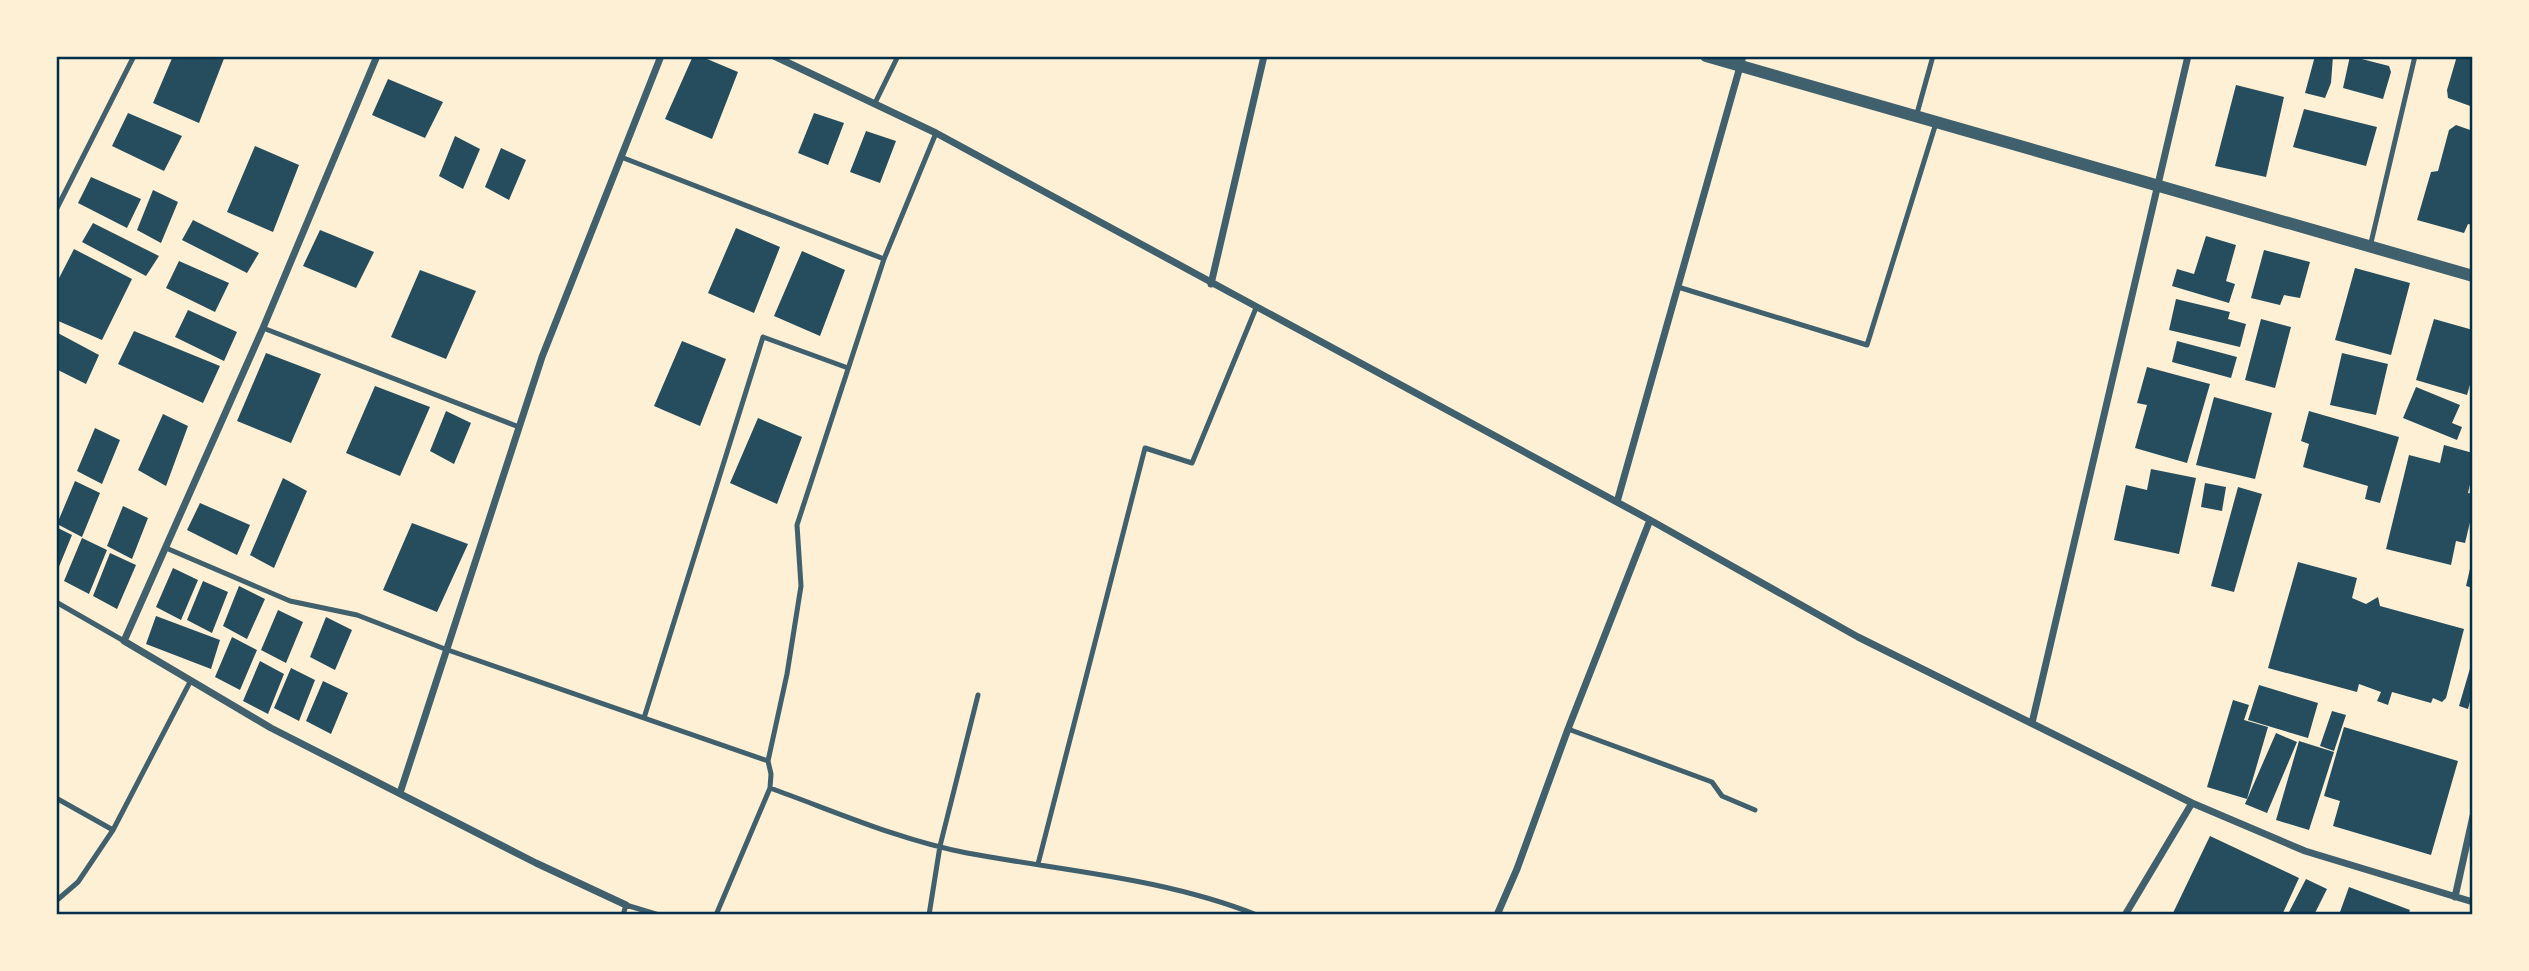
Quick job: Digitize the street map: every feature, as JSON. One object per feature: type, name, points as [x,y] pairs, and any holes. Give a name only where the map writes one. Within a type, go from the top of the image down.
[{"type":"street","points":[[377,56],[263,328],[124,641],[271,728],[536,863],[626,905]]},
{"type":"street","points":[[400,793],[542,357],[662,56]]},
{"type":"street","points":[[774,56],[936,134],[1650,520],[1858,637],[2192,803],[2305,851],[2473,902]]},
{"type":"street","points":[[1211,284],[1264,56]]},
{"type":"street","points":[[1706,56],[1742,61],[1936,123],[2473,276]]},
{"type":"street","points":[[2032,723],[2188,56]]},
{"type":"street","points":[[1617,502],[1742,61]]},
{"type":"street","points":[[1497,915],[1650,520]]},
{"type":"street","points":[[2125,915],[2192,803]]},
{"type":"street","points":[[2455,897],[2473,816]]},
{"type":"lane","points":[[56,210],[134,56]]},
{"type":"lane","points":[[875,103],[898,56]]},
{"type":"lane","points":[[1916,117],[1933,56]]},
{"type":"lane","points":[[2370,247],[2415,56]]},
{"type":"lane","points":[[1678,287],[1867,345],[1936,123]]},
{"type":"lane","points":[[716,915],[770,788],[768,761],[801,586],[797,525],[884,259],[936,134]]},
{"type":"lane","points":[[621,157],[884,259]]},
{"type":"lane","points":[[1038,864],[1145,448],[1192,463],[1256,308]]},
{"type":"lane","points":[[263,328],[519,427]]},
{"type":"lane","points":[[644,718],[763,337],[848,369]]},
{"type":"lane","points":[[166,548],[290,601],[357,615],[446,649],[768,761]]},
{"type":"lane","points":[[56,602],[124,641]]},
{"type":"lane","points":[[56,901],[78,882],[113,830],[190,682]]},
{"type":"lane","points":[[929,915],[940,846],[978,695]]},
{"type":"lane","points":[[1568,729],[1712,782],[1722,796],[1755,810]]},
{"type":"lane","points":[[770,788],[940,846],[1132,879],[1220,901],[1257,915]]},
{"type":"lane","points":[[56,798],[113,830]]},
{"type":"lane","points":[[623,915],[626,905],[659,915]]},
{"type":"building","points":[[173,56],[225,56],[199,123],[153,103]]},
{"type":"building","points":[[693,56],[700,56],[738,72],[712,139],[665,119]]},
{"type":"building","points":[[2315,56],[2333,56],[2331,83],[2325,98],[2305,93]]},
{"type":"building","points":[[2350,56],[2389,66],[2391,72],[2383,99],[2343,88]]},
{"type":"building","points":[[2457,56],[2473,56],[2473,107],[2448,98],[2447,90]]},
{"type":"building","points":[[388,79],[443,102],[425,138],[372,115]]},
{"type":"building","points":[[2236,85],[2284,97],[2266,177],[2215,166]]},
{"type":"building","points":[[2304,109],[2377,127],[2366,166],[2293,147]]},
{"type":"building","points":[[128,113],[182,136],[164,171],[112,146]]},
{"type":"building","points":[[814,113],[844,123],[828,165],[798,153]]},
{"type":"building","points":[[2456,125],[2473,131],[2473,225],[2468,224],[2464,233],[2417,220],[2431,172],[2438,171],[2449,130]]},
{"type":"building","points":[[866,131],[896,141],[880,183],[850,172]]},
{"type":"building","points":[[455,136],[480,149],[463,189],[439,176]]},
{"type":"building","points":[[255,146],[299,165],[273,232],[227,212]]},
{"type":"building","points":[[501,148],[526,160],[509,200],[485,187]]},
{"type":"building","points":[[91,177],[141,199],[127,228],[78,203]]},
{"type":"building","points":[[153,190],[178,202],[161,243],[137,230]]},
{"type":"building","points":[[193,220],[259,253],[247,273],[182,240]]},
{"type":"building","points":[[93,223],[159,256],[146,276],[82,242]]},
{"type":"building","points":[[736,228],[780,247],[754,313],[708,293]]},
{"type":"building","points":[[320,230],[374,252],[356,288],[303,266]]},
{"type":"building","points":[[2206,236],[2236,245],[2226,281],[2235,284],[2229,303],[2172,286],[2177,269],[2194,274]]},
{"type":"building","points":[[74,249],[132,279],[102,340],[56,320],[56,284]]},
{"type":"building","points":[[2264,250],[2310,262],[2300,298],[2284,295],[2280,305],[2251,298]]},
{"type":"building","points":[[802,251],[845,270],[820,336],[774,316]]},
{"type":"building","points":[[179,261],[229,283],[215,312],[166,288]]},
{"type":"building","points":[[2355,268],[2410,283],[2391,355],[2335,340]]},
{"type":"building","points":[[420,270],[476,291],[446,359],[391,337]]},
{"type":"building","points":[[2176,299],[2230,312],[2228,319],[2246,324],[2240,347],[2169,330]]},
{"type":"building","points":[[188,310],[237,332],[224,361],[175,337]]},
{"type":"building","points":[[2261,319],[2291,327],[2275,388],[2245,380]]},
{"type":"building","points":[[2434,319],[2473,330],[2473,374],[2467,395],[2416,380]]},
{"type":"building","points":[[134,331],[220,366],[203,403],[118,364]]},
{"type":"building","points":[[56,332],[99,355],[86,384],[56,369]]},
{"type":"building","points":[[682,341],[726,359],[700,426],[654,406]]},
{"type":"building","points":[[2177,341],[2237,357],[2231,378],[2172,362]]},
{"type":"building","points":[[266,353],[321,374],[291,443],[237,421]]},
{"type":"building","points":[[2342,353],[2388,364],[2376,415],[2330,405]]},
{"type":"building","points":[[2147,367],[2210,384],[2187,463],[2135,448],[2147,405],[2137,403]]},
{"type":"building","points":[[375,386],[430,407],[400,476],[346,453]]},
{"type":"building","points":[[2416,387],[2460,405],[2452,423],[2462,427],[2457,440],[2403,418]]},
{"type":"building","points":[[2214,397],[2272,413],[2255,479],[2196,465]]},
{"type":"building","points":[[446,411],[471,423],[454,464],[430,451]]},
{"type":"building","points":[[2309,411],[2399,437],[2380,503],[2365,499],[2368,486],[2303,467],[2309,444],[2301,441]]},
{"type":"building","points":[[163,414],[188,426],[166,486],[138,470]]},
{"type":"building","points":[[758,418],[802,437],[777,504],[730,483]]},
{"type":"building","points":[[95,428],[120,440],[102,484],[77,471]]},
{"type":"building","points":[[2444,445],[2473,453],[2473,471],[2468,493],[2473,494],[2473,510],[2465,543],[2456,541],[2451,565],[2386,549],[2409,455],[2440,463]]},
{"type":"building","points":[[2151,469],[2196,478],[2179,554],[2114,540],[2126,485],[2147,490]]},
{"type":"building","points":[[283,478],[307,491],[274,568],[250,555]]},
{"type":"building","points":[[75,481],[100,493],[82,537],[57,524]]},
{"type":"building","points":[[2205,483],[2226,487],[2222,511],[2201,507]]},
{"type":"building","points":[[2238,487],[2262,494],[2234,592],[2211,586]]},
{"type":"building","points":[[200,503],[250,525],[237,555],[187,530]]},
{"type":"building","points":[[123,506],[148,518],[132,559],[107,546]]},
{"type":"building","points":[[412,523],[468,544],[437,612],[383,590]]},
{"type":"building","points":[[56,527],[72,535],[56,574]]},
{"type":"building","points":[[82,538],[107,550],[89,594],[64,581]]},
{"type":"building","points":[[110,553],[136,565],[117,609],[93,596]]},
{"type":"building","points":[[2473,561],[2473,588],[2466,586]]},
{"type":"building","points":[[2298,562],[2357,578],[2352,598],[2366,604],[2378,597],[2380,606],[2464,629],[2446,698],[2442,702],[2433,698],[2431,703],[2392,692],[2388,705],[2377,701],[2381,692],[2359,684],[2357,692],[2268,668]]},
{"type":"building","points":[[173,568],[198,580],[181,620],[156,607]]},
{"type":"building","points":[[203,581],[228,592],[212,633],[187,620]]},
{"type":"building","points":[[239,586],[265,599],[247,639],[223,626]]},
{"type":"building","points":[[278,610],[303,622],[286,663],[261,650]]},
{"type":"building","points":[[156,616],[220,640],[211,669],[146,644]]},
{"type":"building","points":[[326,617],[352,630],[335,670],[310,657]]},
{"type":"building","points":[[232,637],[257,650],[240,690],[215,677]]},
{"type":"building","points":[[260,661],[284,674],[268,714],[243,701]]},
{"type":"building","points":[[2471,665],[2473,691],[2468,709],[2459,706]]},
{"type":"building","points":[[291,668],[315,680],[299,721],[274,708]]},
{"type":"building","points":[[323,681],[348,693],[331,734],[306,721]]},
{"type":"building","points":[[2259,685],[2318,703],[2308,738],[2248,720]]},
{"type":"building","points":[[2233,700],[2249,705],[2244,720],[2268,727],[2247,799],[2207,787]]},
{"type":"building","points":[[2332,711],[2346,715],[2334,751],[2320,746]]},
{"type":"building","points":[[2344,727],[2458,761],[2431,855],[2333,826],[2340,801],[2324,796]]},
{"type":"building","points":[[2276,733],[2297,742],[2267,813],[2245,804]]},
{"type":"building","points":[[2299,741],[2334,752],[2309,830],[2276,820]]},
{"type":"building","points":[[2210,836],[2299,878],[2282,915],[2172,915]]},
{"type":"building","points":[[2306,879],[2327,889],[2314,915],[2294,915],[2289,912]]},
{"type":"building","points":[[2349,887],[2410,910],[2408,915],[2342,915],[2340,912]]}]
